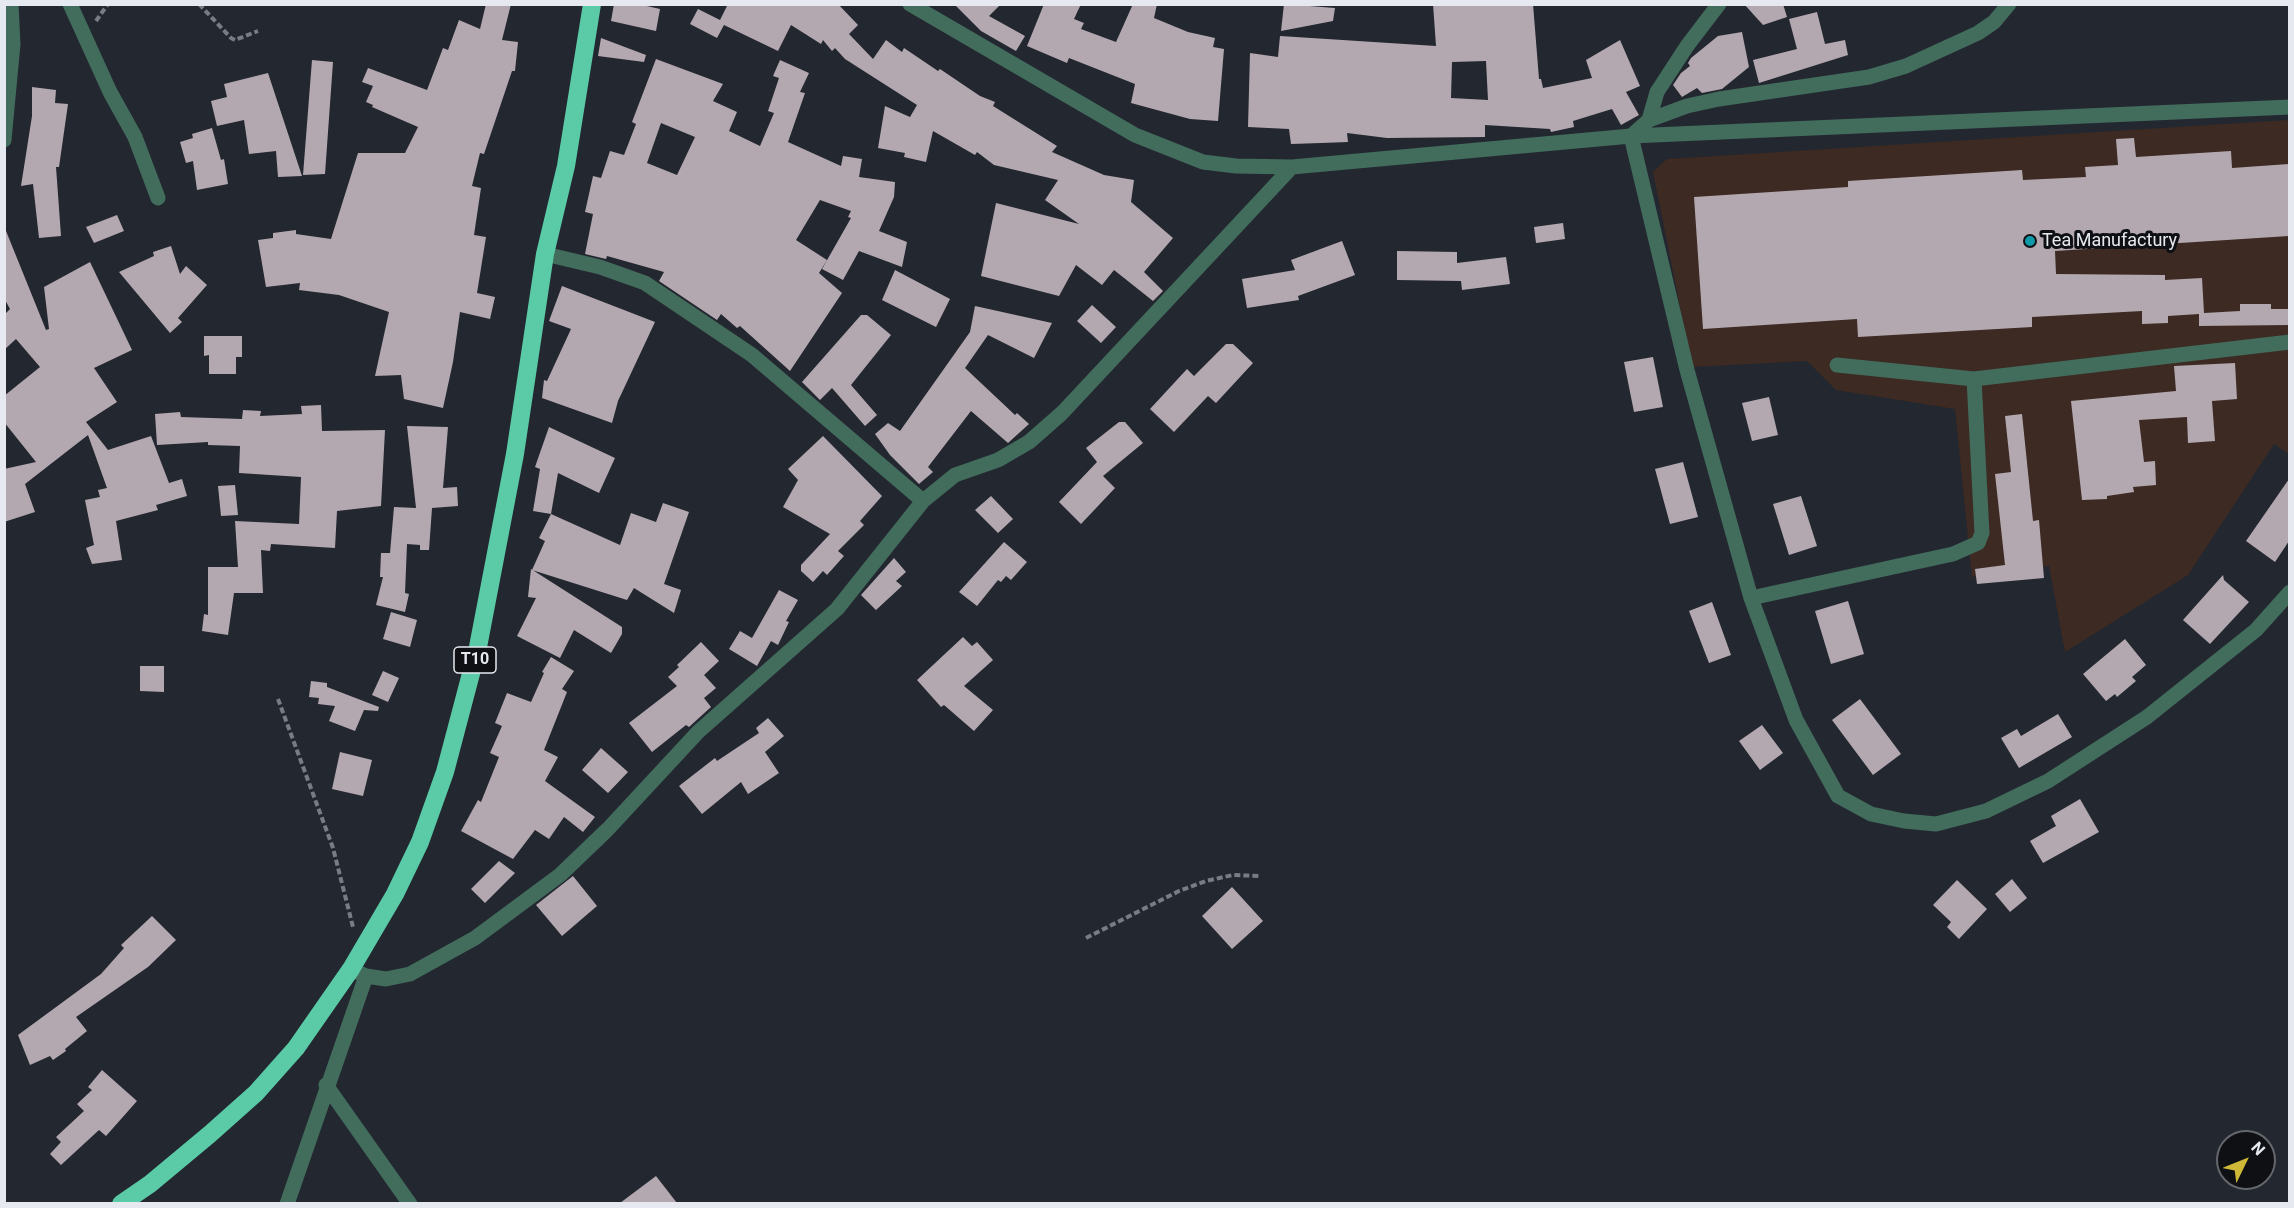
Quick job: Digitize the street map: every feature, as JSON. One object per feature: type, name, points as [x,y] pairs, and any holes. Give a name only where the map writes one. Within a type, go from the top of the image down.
[{"type":"highway","name":"T10","points":[[121,1203],[150,1184],[256,1093],[296,1048],[359,966],[420,842],[464,709],[497,553],[545,254],[566,166],[592,4]]},
{"type":"street","points":[[4,140],[13,44],[11,4]]},
{"type":"street","points":[[70,4],[110,92],[139,146],[158,198]]},
{"type":"street","points":[[910,4],[1101,117],[1174,152],[1203,162],[1225,165],[1292,167],[1631,136],[2289,107]]},
{"type":"street","points":[[1649,120],[1658,92],[1687,46],[1719,4]]},
{"type":"street","points":[[1631,136],[1649,120],[1666,111],[1719,99],[1869,77],[1906,66],[1977,33],[1994,22],[2009,4]]},
{"type":"street","points":[[1631,136],[1687,370],[1750,598],[1796,720],[1838,795],[1871,814],[1904,821],[1936,824],[1986,811],[2087,758],[2189,685],[2256,630],[2289,592]]},
{"type":"street","points":[[287,1203],[326,1085],[359,966],[386,979],[410,974],[437,962],[475,938],[560,875],[608,829],[698,732],[837,609],[923,501],[956,476],[998,460],[1029,442],[1062,413],[1292,167]]},
{"type":"street","points":[[545,254],[600,267],[653,288],[752,355],[923,501]]},
{"type":"street","points":[[1837,365],[1974,379],[2289,342]]},
{"type":"street","points":[[1750,598],[1953,554],[1978,543],[1982,533],[1974,379]]},
{"type":"street","points":[[326,1085],[410,1203]]},
{"type":"path","points":[[198,4],[235,40],[258,31]]},
{"type":"path","points":[[278,699],[333,848],[359,966]]},
{"type":"path","points":[[1086,938],[1179,891],[1206,881],[1233,875],[1260,876]]},
{"type":"shaded area","points":[[2289,120],[2289,454],[2274,444],[2188,575],[2065,652],[2049,566],[1972,577],[1955,409],[1836,390],[1807,361],[1692,367],[1653,172],[1667,159]]},
{"type":"building","points":[[486,4],[511,4],[502,40],[518,42],[515,71],[512,71],[484,154],[480,153],[472,186],[481,188],[474,235],[486,237],[477,293],[495,297],[490,319],[460,312],[453,362],[443,408],[404,399],[401,375],[375,376],[389,312],[339,295],[299,290],[300,283],[266,287],[258,240],[273,238],[273,233],[296,230],[296,234],[331,239],[358,153],[405,153],[418,127],[372,107],[373,105],[366,102],[373,86],[362,82],[368,68],[427,90],[443,48],[448,50],[459,20],[480,29]]},
{"type":"building","points":[[614,4],[638,4],[660,9],[656,31],[611,21]]},
{"type":"building","points":[[728,4],[838,4],[858,25],[849,34],[873,59],[886,40],[902,52],[904,48],[980,96],[995,102],[993,106],[1057,146],[1052,152],[1104,175],[1134,180],[1131,202],[1173,238],[1144,272],[1163,291],[1153,301],[1114,270],[1102,285],[1076,265],[1059,296],[981,276],[996,203],[1079,224],[1045,200],[1058,180],[994,165],[977,152],[975,155],[933,131],[926,162],[904,157],[905,153],[878,148],[885,106],[910,117],[917,105],[845,59],[835,48],[832,51],[823,40],[821,44],[791,25],[778,51],[724,25],[717,38],[690,24],[698,9],[720,20]]},
{"type":"building","points":[[954,4],[1001,4],[989,16],[1025,36],[1016,51],[981,31]]},
{"type":"building","points":[[1044,4],[1081,4],[1074,19],[1084,23],[1081,29],[1116,42],[1133,4],[1157,4],[1154,18],[1188,32],[1215,38],[1213,47],[1224,49],[1218,121],[1190,119],[1131,103],[1135,84],[1069,58],[1067,63],[1027,46]]},
{"type":"building","points":[[1284,4],[1335,8],[1333,21],[1281,31]]},
{"type":"building","points":[[1433,4],[1533,4],[1539,79],[1541,79],[1543,88],[1592,78],[1586,60],[1620,40],[1640,86],[1626,92],[1639,115],[1621,125],[1612,109],[1573,121],[1574,127],[1551,132],[1550,129],[1485,125],[1485,137],[1387,138],[1347,133],[1348,142],[1291,144],[1289,129],[1248,127],[1250,53],[1278,57],[1280,36],[1436,46]],"holes":[[[1486,61],[1488,100],[1451,98],[1452,62]]]},
{"type":"building","points":[[1744,4],[1783,4],[1787,17],[1763,25]]},
{"type":"building","points":[[1817,12],[1825,44],[1845,40],[1848,55],[1759,83],[1753,60],[1797,49],[1789,19]]},
{"type":"building","points":[[1742,32],[1749,67],[1722,89],[1702,93],[1697,88],[1682,97],[1673,85],[1681,73],[1690,66],[1688,63],[1691,58],[1718,36]]},
{"type":"building","points":[[601,38],[646,55],[644,62],[598,56]]},
{"type":"building","points":[[656,59],[723,84],[713,101],[737,112],[729,131],[760,146],[774,113],[768,111],[779,78],[773,76],[780,60],[809,73],[800,92],[805,93],[788,142],[841,166],[843,156],[862,159],[859,177],[895,182],[894,197],[879,231],[907,242],[902,267],[859,251],[843,280],[822,269],[851,218],[848,217],[851,211],[820,200],[796,240],[827,260],[819,273],[842,293],[790,371],[740,326],[737,328],[721,314],[717,320],[659,281],[664,272],[607,256],[606,259],[585,254],[593,214],[585,212],[593,176],[601,178],[610,151],[624,155],[636,124],[632,122]],"holes":[[[661,123],[695,137],[677,175],[647,163]]]},
{"type":"building","points":[[312,60],[333,62],[325,174],[303,175]]},
{"type":"building","points":[[268,73],[302,176],[278,177],[276,151],[249,154],[244,120],[217,126],[211,101],[227,97],[224,84]]},
{"type":"building","points":[[32,87],[56,90],[55,103],[68,104],[59,167],[56,167],[61,236],[39,238],[33,184],[21,186],[32,116]]},
{"type":"building","points":[[212,128],[221,160],[224,159],[228,184],[197,190],[193,161],[186,163],[180,142],[193,138],[192,134]]},
{"type":"building","name":"Tea Manufactury","points":[[2134,138],[2136,157],[2231,151],[2232,168],[2289,164],[2289,236],[2055,251],[2056,274],[2165,275],[2165,280],[2202,278],[2204,313],[2240,311],[2240,304],[2271,304],[2271,309],[2289,309],[2289,325],[2199,326],[2199,314],[2168,316],[2168,323],[2142,324],[2142,311],[2032,317],[2032,327],[1858,337],[1857,319],[1703,329],[1694,197],[1848,187],[1848,181],[2022,170],[2023,180],[2086,177],[2085,167],[2118,165],[2116,139]]},
{"type":"building","points":[[117,215],[124,231],[94,243],[86,227]]},
{"type":"building","points":[[1563,223],[1565,239],[1536,243],[1534,227]]},
{"type":"building","points":[[4,226],[46,330],[49,329],[44,287],[90,262],[132,350],[94,368],[117,402],[86,422],[108,450],[151,436],[169,483],[182,479],[187,496],[156,505],[158,510],[116,521],[122,560],[92,564],[86,548],[94,545],[85,500],[100,497],[98,490],[107,488],[88,435],[25,484],[35,512],[4,522],[4,469],[36,462],[4,422],[4,396],[40,367],[16,339],[4,350],[4,315],[10,309],[4,298]]},
{"type":"building","points":[[1342,241],[1355,275],[1298,296],[1299,300],[1247,308],[1242,279],[1295,270],[1291,260]]},
{"type":"building","points":[[171,246],[180,274],[186,266],[207,285],[178,318],[182,322],[170,333],[119,272],[154,256],[153,252]]},
{"type":"building","points":[[1397,251],[1457,252],[1457,263],[1506,257],[1510,284],[1462,290],[1461,281],[1397,280]]},
{"type":"building","points":[[895,270],[950,299],[936,327],[882,300]]},
{"type":"building","points":[[562,286],[655,322],[618,401],[612,423],[542,398],[544,380],[547,381],[571,329],[549,321]]},
{"type":"building","points":[[1092,305],[1116,327],[1101,343],[1077,321]]},
{"type":"building","points":[[975,306],[1052,323],[1034,358],[988,335],[965,368],[1015,415],[1017,413],[1029,424],[1008,443],[971,411],[928,467],[933,472],[919,484],[890,455],[875,434],[888,423],[900,431],[970,332]]},
{"type":"building","points":[[861,315],[867,315],[891,335],[851,385],[877,415],[865,426],[832,388],[820,400],[802,382]]},
{"type":"building","points":[[204,336],[242,336],[242,357],[236,357],[236,374],[209,374],[209,355],[204,356]]},
{"type":"building","points":[[1226,344],[1233,344],[1253,363],[1216,403],[1208,396],[1174,432],[1150,409],[1187,369],[1194,376]]},
{"type":"building","points":[[1653,357],[1663,407],[1634,412],[1624,362]]},
{"type":"building","points":[[2235,363],[2237,399],[2212,401],[2215,441],[2188,443],[2187,417],[2139,420],[2144,462],[2155,461],[2156,485],[2133,487],[2134,492],[2107,496],[2107,499],[2082,500],[2071,401],[2176,391],[2174,366]]},
{"type":"building","points":[[1769,397],[1778,435],[1752,441],[1742,403]]},
{"type":"building","points":[[321,405],[322,431],[385,430],[381,506],[337,511],[335,548],[271,544],[270,551],[261,550],[263,593],[234,593],[228,635],[202,631],[204,614],[208,615],[208,567],[238,567],[235,521],[299,524],[301,477],[239,473],[240,446],[208,445],[208,442],[157,445],[155,414],[180,412],[181,417],[242,419],[243,410],[261,411],[260,416],[302,414],[301,406]]},
{"type":"building","points":[[2022,414],[2033,521],[2039,520],[2044,578],[1977,584],[1975,569],[2005,565],[1995,474],[2011,472],[2005,416]]},
{"type":"building","points":[[1119,422],[1125,422],[1143,443],[1103,476],[1115,488],[1081,524],[1059,502],[1097,462],[1086,448]]},
{"type":"building","points":[[407,426],[448,427],[443,488],[457,487],[458,506],[432,508],[429,550],[420,550],[420,545],[407,544],[405,593],[409,594],[405,612],[376,605],[383,577],[380,577],[381,553],[390,553],[394,507],[416,508]]},
{"type":"building","points":[[549,427],[615,458],[599,493],[558,473],[551,514],[533,511],[540,469],[535,467]]},
{"type":"building","points":[[823,436],[882,496],[860,521],[864,525],[838,551],[844,556],[827,575],[823,571],[813,582],[801,571],[801,565],[830,534],[783,507],[798,480],[788,469]]},
{"type":"building","points":[[1683,462],[1698,517],[1670,524],[1655,469]]},
{"type":"building","points":[[2289,479],[2289,541],[2275,562],[2246,541]]},
{"type":"building","points":[[235,485],[238,515],[221,516],[218,486]]},
{"type":"building","points":[[991,496],[1013,519],[998,533],[975,510]]},
{"type":"building","points":[[1801,496],[1817,546],[1789,555],[1773,504]]},
{"type":"building","points":[[663,503],[689,512],[664,584],[681,590],[674,613],[634,588],[627,600],[532,570],[545,541],[539,538],[551,514],[620,545],[631,513],[656,522]]},
{"type":"building","points":[[1004,542],[1027,562],[1011,580],[1006,576],[1001,582],[998,580],[977,606],[959,592]]},
{"type":"building","points":[[894,558],[906,572],[896,581],[902,586],[876,610],[861,595]]},
{"type":"building","points":[[531,569],[622,627],[622,634],[611,653],[574,630],[560,658],[517,636],[536,598],[528,597]]},
{"type":"building","points":[[2223,575],[2224,580],[2249,602],[2210,644],[2183,620]]},
{"type":"building","points":[[779,590],[798,600],[786,621],[789,622],[778,645],[771,641],[757,666],[729,649],[740,631],[752,638]]},
{"type":"building","points":[[1848,601],[1864,654],[1831,664],[1815,611]]},
{"type":"building","points":[[1712,602],[1731,655],[1709,663],[1689,611]]},
{"type":"building","points":[[391,612],[417,620],[410,647],[383,639]]},
{"type":"building","points":[[963,637],[972,646],[977,642],[993,660],[964,686],[993,710],[974,731],[944,705],[941,707],[917,680]]},
{"type":"building","points":[[2125,639],[2146,665],[2132,677],[2136,681],[2117,697],[2115,694],[2106,701],[2083,674]]},
{"type":"building","points":[[701,642],[719,661],[704,675],[716,688],[704,698],[711,707],[689,727],[686,725],[652,752],[629,723],[677,686],[668,677]]},
{"type":"building","points":[[551,657],[574,671],[562,689],[567,692],[544,750],[558,757],[545,781],[595,817],[583,832],[564,817],[549,839],[535,830],[513,859],[461,831],[478,800],[481,802],[499,757],[490,753],[502,726],[495,723],[507,693],[531,702],[544,673],[542,672]]},
{"type":"building","points":[[140,666],[164,666],[164,692],[140,691]]},
{"type":"building","points":[[383,671],[399,678],[388,702],[372,695]]},
{"type":"building","points":[[311,681],[327,683],[327,687],[379,707],[378,711],[364,710],[355,731],[329,721],[335,706],[318,704],[319,698],[309,697]]},
{"type":"building","points":[[1860,699],[1901,754],[1873,775],[1832,720]]},
{"type":"building","points":[[2058,714],[2072,737],[2019,768],[2001,738],[2017,729],[2021,736]]},
{"type":"building","points":[[768,718],[784,736],[765,752],[779,773],[748,794],[741,782],[702,814],[679,786],[715,758],[717,761],[759,733],[756,728]]},
{"type":"building","points":[[1762,725],[1783,753],[1760,770],[1739,741]]},
{"type":"building","points":[[601,748],[628,772],[608,793],[582,770]]},
{"type":"building","points":[[340,752],[372,760],[363,796],[332,789]]},
{"type":"building","points":[[2080,799],[2099,832],[2043,863],[2030,841],[2056,826],[2051,816]]},
{"type":"building","points":[[499,861],[515,873],[485,903],[471,889]]},
{"type":"building","points":[[573,876],[597,906],[562,936],[536,905]]},
{"type":"building","points":[[2012,879],[2027,898],[2010,912],[1995,894]]},
{"type":"building","points":[[1957,880],[1987,909],[1959,939],[1947,927],[1951,922],[1933,905]]},
{"type":"building","points":[[1232,887],[1263,921],[1232,949],[1202,916]]},
{"type":"building","points":[[152,916],[176,940],[148,967],[76,1017],[87,1031],[65,1049],[66,1051],[53,1060],[50,1056],[30,1065],[18,1035],[101,974],[124,948],[121,945]]},
{"type":"building","points":[[102,1070],[137,1101],[106,1136],[99,1130],[61,1165],[50,1154],[61,1142],[56,1137],[84,1111],[77,1104],[92,1090],[88,1087]]},
{"type":"building","points":[[656,1176],[677,1203],[620,1203]]},
{"type":"place","name":"Tea Manufactury","points":[[2030,241]]}]
